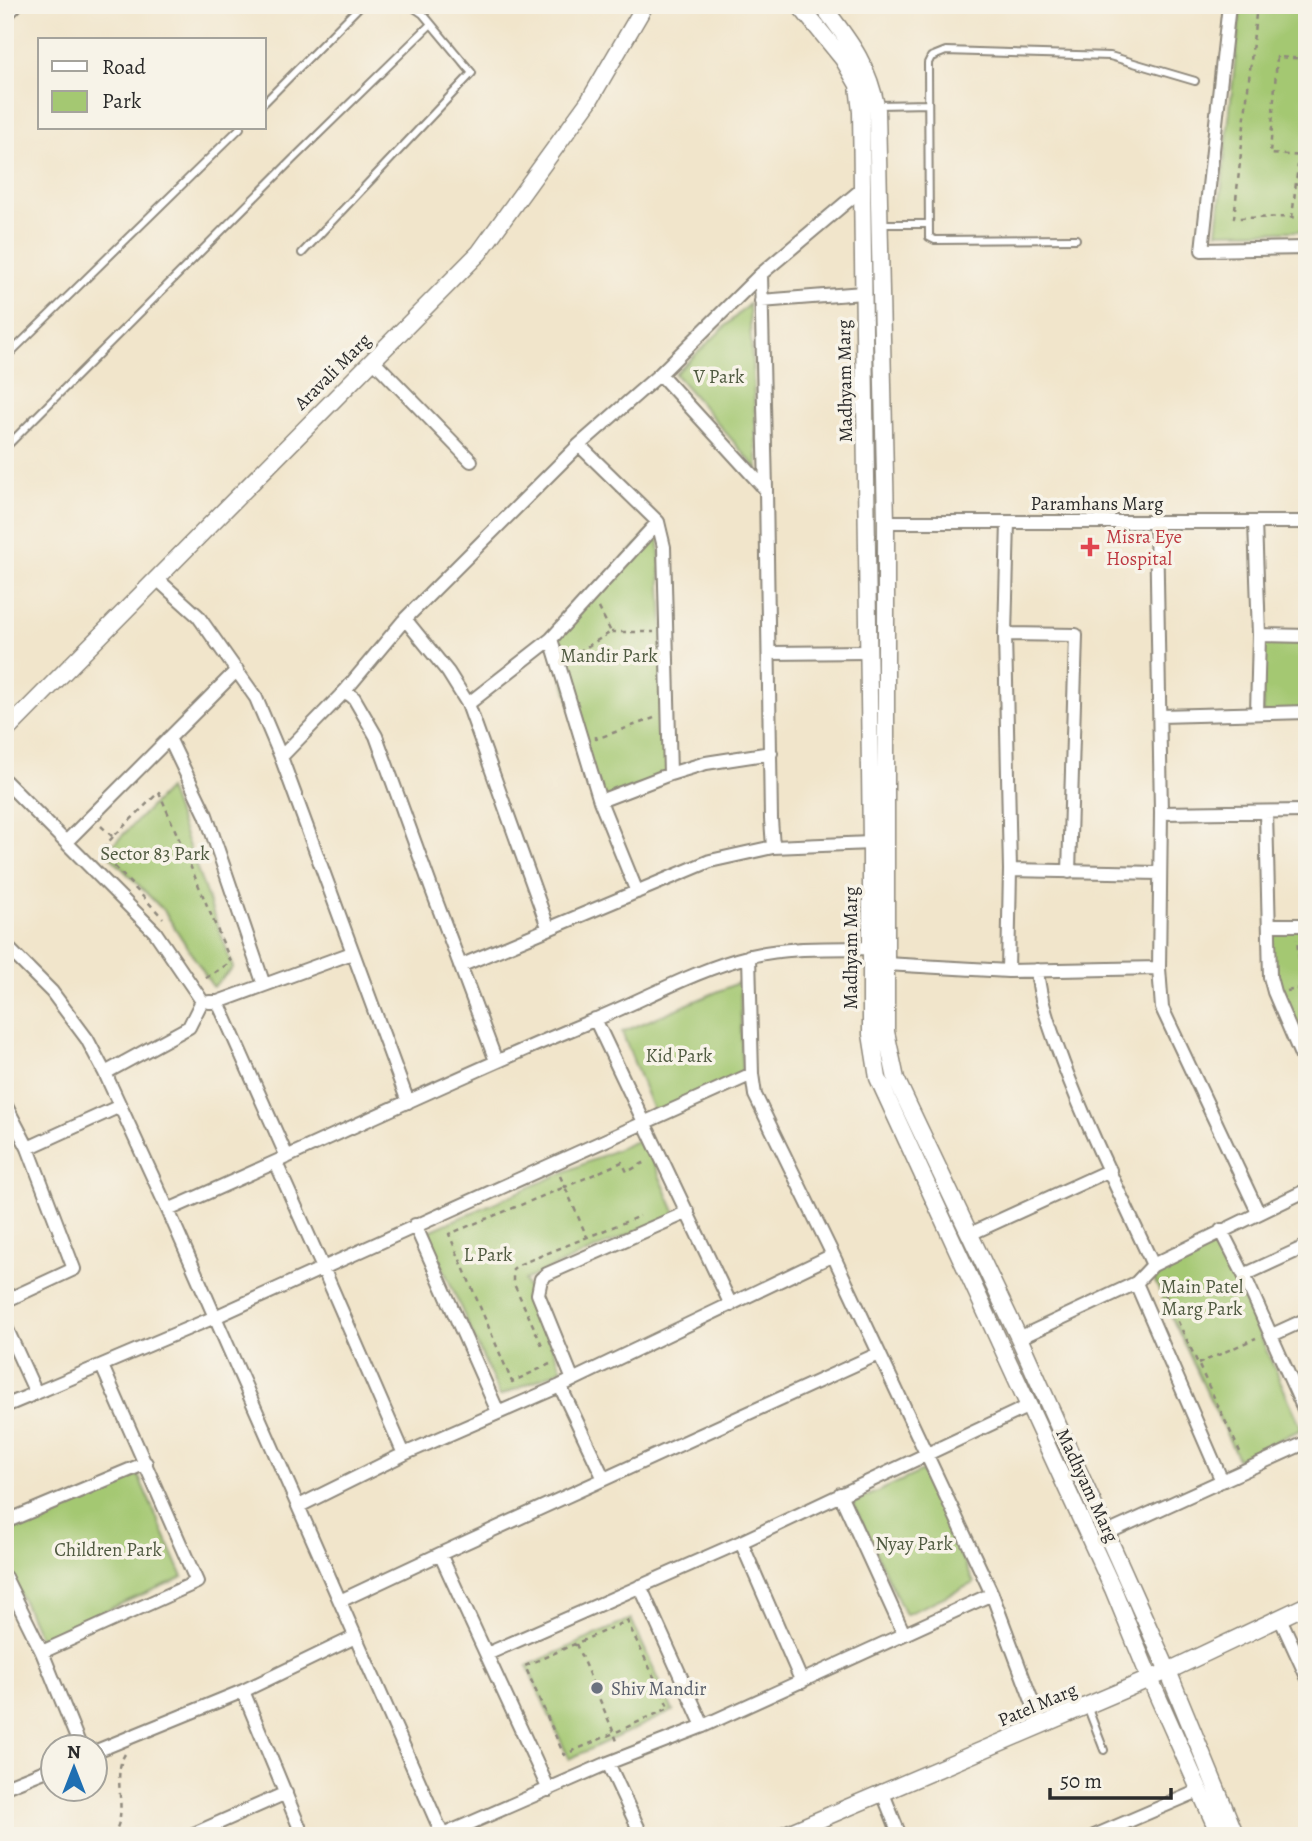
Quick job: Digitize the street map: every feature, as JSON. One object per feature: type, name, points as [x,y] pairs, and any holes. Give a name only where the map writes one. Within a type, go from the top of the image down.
[{"type":"street","name":"Aravali Marg","points":[[5,732],[479,253],[589,101],[645,5]]},
{"type":"street","name":"Madhyam Marg","points":[[799,5],[843,59],[858,85],[861,111],[871,843],[886,1032],[896,1079],[1019,1338],[1168,1671],[1236,1836]]},
{"type":"street","name":"Madhyam Marg","points":[[822,5],[859,54],[872,83],[876,105],[881,224],[886,522],[880,953],[871,1034],[878,1078],[1113,1589],[1220,1836]]},
{"type":"street","points":[[1228,5],[1202,250],[1307,248]]},
{"type":"street","points":[[281,757],[345,691],[405,619],[579,445],[660,374],[761,274],[862,189]]},
{"type":"street","points":[[761,274],[771,819],[774,847]]},
{"type":"street","points":[[761,301],[863,293]]},
{"type":"street","points":[[373,360],[471,461]]},
{"type":"street","points":[[660,374],[766,490]]},
{"type":"street","points":[[579,445],[658,523],[664,547],[670,774]]},
{"type":"street","name":"Paramhans Marg","points":[[886,522],[1307,522]]},
{"type":"street","points":[[1008,522],[1005,634],[1010,870],[1008,971]]},
{"type":"street","points":[[1156,522],[1161,813],[1159,968],[1162,1008],[1258,1212]]},
{"type":"street","points":[[1255,522],[1259,635],[1257,713]]},
{"type":"street","points":[[468,705],[551,639],[658,523]]},
{"type":"street","points":[[157,579],[198,616],[256,698],[281,757],[408,1102]]},
{"type":"street","points":[[405,619],[448,672],[468,705],[548,927]]},
{"type":"street","points":[[1005,634],[1076,635],[1069,872]]},
{"type":"street","points":[[1259,635],[1307,636]]},
{"type":"street","points":[[551,639],[600,801],[637,892]]},
{"type":"street","points":[[769,653],[868,652]]},
{"type":"street","points":[[66,842],[237,670]]},
{"type":"street","points":[[345,691],[354,698],[376,736],[496,1061]]},
{"type":"street","points":[[1160,716],[1307,712]]},
{"type":"street","points":[[169,738],[206,815],[264,985]]},
{"type":"street","points":[[600,801],[670,774],[706,764],[771,753]]},
{"type":"street","points":[[5,781],[155,932],[202,1001]]},
{"type":"street","points":[[1161,813],[1307,811]]},
{"type":"street","points":[[1266,812],[1270,976],[1273,992],[1307,1068]]},
{"type":"street","points":[[460,966],[710,861],[774,847],[871,843]]},
{"type":"street","points":[[1010,870],[1159,873]]},
{"type":"street","points":[[1269,925],[1307,925]]},
{"type":"street","points":[[5,944],[52,992],[86,1039],[105,1073],[443,1835],[608,1763],[703,1726],[992,1594]]},
{"type":"street","points":[[168,1210],[496,1061],[711,969],[749,957],[787,949],[880,953],[1008,971],[1159,968]]},
{"type":"street","points":[[202,1001],[218,1002],[352,953]]},
{"type":"street","points":[[749,957],[755,1095],[992,1594],[1041,1725]]},
{"type":"street","points":[[1037,970],[1039,992],[1078,1103],[1153,1265]]},
{"type":"street","points":[[105,1073],[189,1027],[202,1001]]},
{"type":"street","points":[[218,1002],[323,1268],[404,1454]]},
{"type":"street","points":[[595,1020],[731,1305]]},
{"type":"street","points":[[5,1406],[215,1317],[752,1074]]},
{"type":"street","points":[[5,1104],[28,1148],[75,1269],[5,1301]]},
{"type":"street","points":[[28,1148],[120,1106]]},
{"type":"street","points":[[970,1234],[1110,1170]]},
{"type":"street","points":[[1019,1338],[1136,1283],[1153,1265],[1307,1190]]},
{"type":"street","points":[[573,1380],[538,1294],[541,1279],[688,1212]]},
{"type":"street","points":[[415,1225],[498,1412]]},
{"type":"street","points":[[1221,1230],[1272,1335],[1307,1416]]},
{"type":"street","points":[[1244,1275],[1307,1246]]},
{"type":"street","points":[[299,1506],[404,1454],[573,1380],[833,1255]]},
{"type":"street","points":[[1136,1283],[1222,1481]]},
{"type":"street","points":[[1272,1335],[1307,1319]]},
{"type":"street","points":[[5,1325],[36,1393]]},
{"type":"street","points":[[340,1601],[878,1354]]},
{"type":"street","points":[[42,1652],[197,1582],[102,1366]]},
{"type":"street","points":[[560,1386],[604,1479]]},
{"type":"street","points":[[486,1654],[741,1542],[1029,1406]]},
{"type":"street","points":[[1105,1534],[1307,1442]]},
{"type":"street","points":[[5,1522],[146,1463]]},
{"type":"street","points":[[840,1494],[904,1634]]},
{"type":"street","points":[[741,1542],[802,1682]]},
{"type":"street","points":[[440,1554],[549,1790]]},
{"type":"street","points":[[5,1577],[42,1652],[74,1732]]},
{"type":"street","points":[[640,1586],[703,1726]]},
{"type":"street","name":"Patel Marg","points":[[781,1836],[1150,1679],[1307,1605]]},
{"type":"street","points":[[1280,1618],[1307,1677]]},
{"type":"street","points":[[108,1746],[243,1692],[355,1637]]},
{"type":"street","points":[[243,1692],[303,1836]]},
{"type":"street","points":[[608,1763],[642,1836]]},
{"type":"street","points":[[5,1787],[38,1774]]},
{"type":"street","points":[[1094,1836],[1201,1790]]},
{"type":"street","points":[[882,1791],[900,1836]]},
{"type":"street","points":[[189,1836],[286,1793]]},
{"type":"lane","points":[[5,21],[20,5]]},
{"type":"lane","points":[[266,101],[361,5]]},
{"type":"lane","points":[[302,253],[472,73],[423,14],[411,5]]},
{"type":"lane","points":[[5,448],[431,24]]},
{"type":"lane","points":[[1076,239],[935,240],[929,237],[928,63],[931,57],[946,51],[1110,56],[1195,81]]},
{"type":"lane","points":[[876,105],[928,103]]},
{"type":"lane","points":[[5,358],[238,130]]},
{"type":"lane","points":[[881,224],[929,224]]},
{"type":"lane","points":[[1087,1706],[1104,1750]]},
{"type":"path","points":[[1257,5],[1234,218],[1307,218]]},
{"type":"path","points":[[1307,59],[1277,57],[1270,155],[1307,156]]},
{"type":"path","points":[[1292,218],[1299,156]]},
{"type":"path","points":[[592,594],[611,632]]},
{"type":"path","points":[[570,657],[611,632],[663,632]]},
{"type":"path","points":[[593,727],[596,738],[668,713]]},
{"type":"path","points":[[169,927],[162,916],[100,851],[159,792],[231,962],[205,979]]},
{"type":"path","points":[[91,817],[113,837]]},
{"type":"path","points":[[1287,991],[1307,987],[1300,972],[1297,939],[1307,938]]},
{"type":"path","points":[[550,1364],[512,1382],[449,1234],[622,1162],[627,1172],[648,1161]]},
{"type":"path","points":[[555,1163],[587,1237]]},
{"type":"path","points":[[545,1352],[513,1282],[513,1269],[643,1215]]},
{"type":"path","points":[[1165,1276],[1161,1281],[1162,1288],[1244,1460]]},
{"type":"path","points":[[1198,1364],[1256,1338]]},
{"type":"path","points":[[627,1621],[669,1708],[614,1733],[564,1755],[525,1666],[627,1621]]},
{"type":"path","points":[[576,1643],[623,1757]]},
{"type":"path","points":[[111,1836],[117,1830],[120,1811],[119,1764],[138,1734]]},
{"type":"green space","points":[[1241,5],[1307,5],[1307,231],[1217,232]]},
{"type":"green space","name":"V Park","points":[[749,304],[758,470],[675,374]]},
{"type":"green space","name":"Mandir Park","points":[[658,522],[670,774],[600,801],[551,639]]},
{"type":"green space","points":[[1259,635],[1307,638],[1307,712],[1263,713]]},
{"type":"green space","name":"Sector 83 Park","points":[[168,789],[233,968],[213,987],[164,911],[106,852]]},
{"type":"green space","points":[[1269,925],[1307,925],[1307,1067],[1274,992]]},
{"type":"green space","name":"Kid Park","points":[[740,982],[742,1074],[654,1113],[622,1032]]},
{"type":"green space","name":"L Park","points":[[643,1138],[676,1214],[524,1280],[562,1369],[500,1396],[427,1232]]},
{"type":"green space","name":"Main Patel Marg Park","points":[[1216,1239],[1302,1429],[1238,1459],[1151,1273]]},
{"type":"green space","name":"Nyay Park","points":[[922,1471],[974,1583],[905,1615],[853,1503]]},
{"type":"green space","name":"Children Park","points":[[138,1475],[183,1577],[40,1639],[5,1561],[5,1533]]},
{"type":"green space","name":"Shiv Mandir","points":[[631,1619],[673,1711],[569,1759],[527,1666]]},
{"type":"place","name":"Misra Eye Hospital","points":[[1090,547]]},
{"type":"place","name":"Shiv Mandir","points":[[597,1688]]}]
